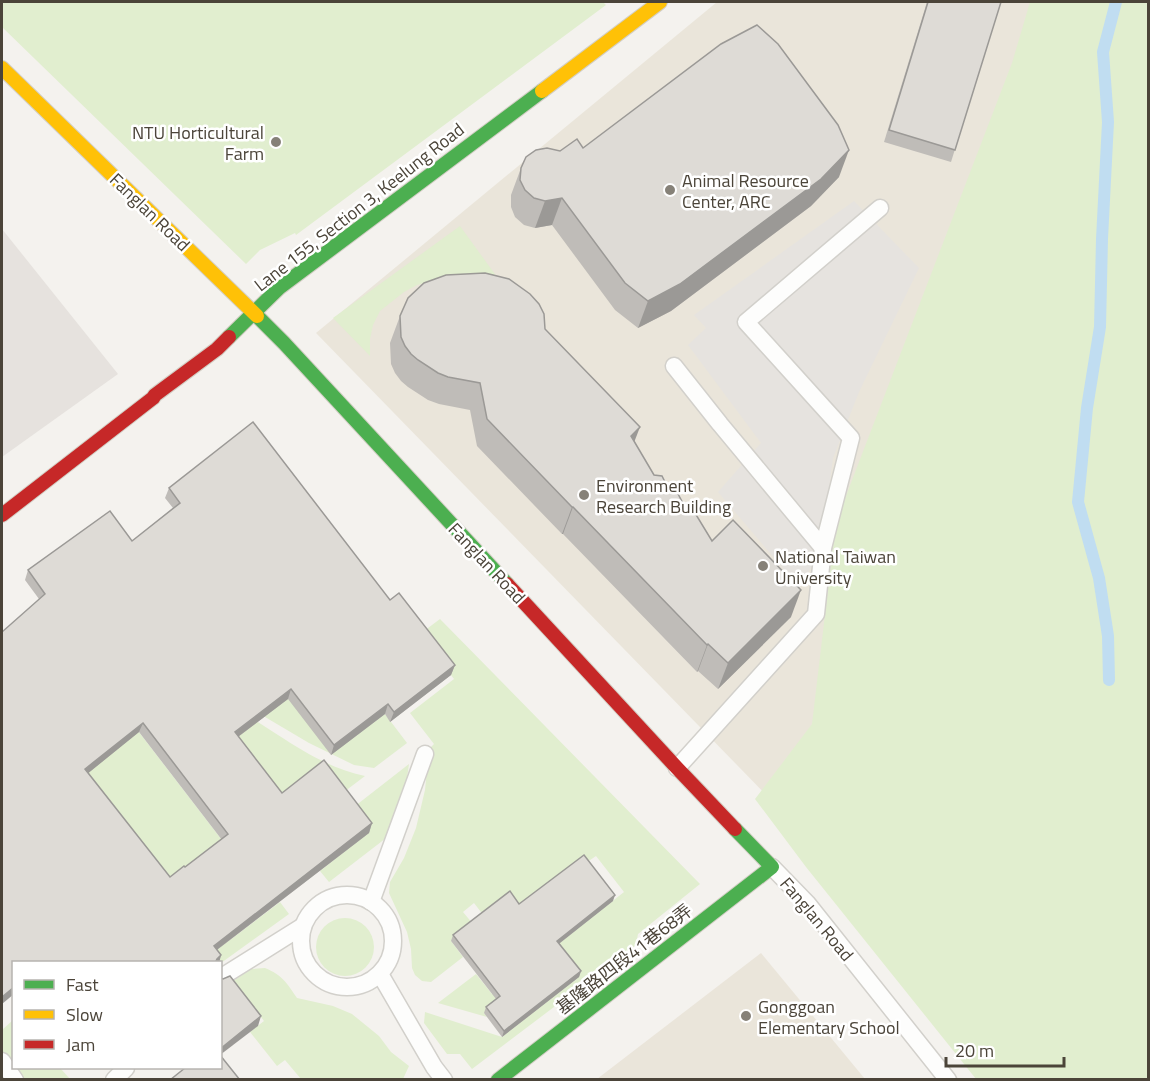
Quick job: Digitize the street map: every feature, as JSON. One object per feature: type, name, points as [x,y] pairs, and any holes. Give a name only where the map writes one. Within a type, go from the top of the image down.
[{"type":"street","name":"Lane 155, Section 3, Keelung Road","points":[[2,515],[217,349],[279,288],[660,2]]},
{"type":"street","name":"Fanglan Road","points":[[2,68],[292,352],[677,768],[772,867]]},
{"type":"street","name":"基隆路四段41巷68弄","points":[[498,1080],[772,867]]},
{"type":"lane","points":[[677,768],[816,614],[823,548],[851,438],[746,322],[880,208]]},
{"type":"lane","points":[[674,366],[823,548]]},
{"type":"lane","points":[[371,902],[425,754]]},
{"type":"lane","name":"Fanglan Road","points":[[772,867],[807,903],[948,1080]]},
{"type":"lane","points":[[222,977],[303,926],[314,909],[331,897],[351,895],[371,902],[386,916],[393,936],[390,956],[380,974],[363,985],[342,987],[322,981],[308,966],[304,957],[301,947],[303,926]]},
{"type":"lane","points":[[380,974],[434,1067],[444,1080]]},
{"type":"lane","points":[[2,1061],[15,1080]]},
{"type":"lane","points":[[114,1080],[125,1069]]},
{"type":"shaded area","name":"National Taiwan University","points":[[717,2],[1033,2],[813,843],[316,333]]},
{"type":"shaded area","points":[[854,201],[919,268],[859,392],[833,458],[820,556],[798,586],[718,492],[761,443],[688,345],[706,328],[694,315]]},
{"type":"shaded area","points":[[2,229],[118,374],[2,457]]},
{"type":"shaded area","name":"Gonggoan Elementary School","points":[[761,953],[865,1079],[597,1079]]},
{"type":"green space","name":"NTU Horticultural Farm","points":[[2,2],[603,2],[606,5],[296,235],[295,233],[260,250],[246,264],[2,27]]},
{"type":"green space","points":[[1030,2],[1148,2],[1148,1079],[976,1079],[806,867],[755,799],[812,724],[836,522],[1012,63]]},
{"type":"green space","points":[[460,226],[505,288],[431,281],[417,285],[380,311],[373,325],[370,356],[333,318]]},
{"type":"green space","points":[[440,619],[700,884],[638,934],[636,945],[472,1069],[460,1054],[447,1054],[424,1023],[425,1012],[502,1037],[578,977],[484,1013],[487,1017],[438,1003],[476,974],[492,994],[624,892],[596,856],[517,910],[484,916],[474,903],[463,912],[473,924],[451,941],[463,957],[431,982],[422,981],[415,975],[407,932],[389,893],[390,882],[404,858],[416,828],[425,790],[429,749],[434,744],[410,713],[454,679],[420,634]]},
{"type":"green space","points":[[167,660],[298,748],[331,765],[365,776],[340,795],[278,802]]},
{"type":"green space","points":[[2,669],[115,701],[225,844],[230,940],[280,902],[289,914],[222,962],[215,961]]},
{"type":"green space","points":[[301,689],[351,739],[385,714],[407,743],[374,768],[354,765],[309,743],[260,714]]},
{"type":"green space","points":[[409,764],[405,792],[390,835],[329,882],[320,871],[368,833],[350,810]]},
{"type":"green space","points":[[345,918],[361,923],[369,931],[374,947],[369,963],[361,971],[345,976],[329,971],[321,963],[316,947],[321,931],[329,923]]},
{"type":"green space","points":[[265,968],[284,980],[297,998],[333,1006],[352,1014],[379,1036],[391,1052],[409,1066],[403,1079],[301,1079],[285,1060],[277,1066],[250,1032],[264,1021],[233,981],[251,969]]},
{"type":"green space","points":[[12,1021],[12,1065],[2,1051],[2,1030]]},
{"type":"green space","points":[[15,1069],[61,1069],[70,1079],[24,1079]]},
{"type":"building","points":[[928,2],[1001,2],[955,150],[889,130]]},
{"type":"building","name":"Animal Resource Center, ARC","points":[[757,25],[778,44],[838,125],[849,150],[821,179],[680,284],[648,301],[625,283],[562,198],[545,201],[534,198],[525,190],[520,180],[521,168],[526,157],[536,150],[547,148],[560,151],[577,139],[583,148],[721,44]]},
{"type":"building","name":"Environment Research Building","points":[[485,273],[509,279],[530,294],[539,304],[544,314],[545,329],[640,427],[631,436],[654,475],[662,476],[670,492],[677,492],[685,507],[692,508],[712,541],[733,520],[801,590],[728,663],[707,645],[487,419],[480,383],[438,373],[418,360],[405,346],[401,337],[400,316],[408,298],[424,283],[446,275]]},
{"type":"building","points":[[253,422],[390,600],[399,593],[455,665],[394,712],[388,704],[334,745],[291,689],[235,732],[282,793],[324,760],[372,823],[214,946],[221,955],[216,961],[12,961],[12,989],[2,997],[2,632],[45,594],[28,570],[110,511],[132,541],[180,503],[169,488]],"holes":[[[143,723],[228,834],[170,877],[85,769]]]},
{"type":"building","points":[[584,855],[615,895],[557,941],[581,971],[504,1031],[486,1007],[500,996],[453,935],[510,891],[519,904]]},
{"type":"building","points":[[230,976],[261,1016],[222,1047],[222,979]]},
{"type":"building","points":[[222,1058],[240,1080],[170,1080],[184,1069],[222,1069]]},
{"type":"waterway","points":[[1109,680],[1108,636],[1099,578],[1078,502],[1087,408],[1100,327],[1108,122],[1103,52],[1116,2]]},
{"type":"traffic: fast","points":[[229,337],[279,288],[542,91]]},
{"type":"traffic: fast","points":[[257,316],[507,584]]},
{"type":"traffic: fast","points":[[498,1080],[772,867],[735,829]]},
{"type":"traffic: slow","points":[[542,91],[660,2]]},
{"type":"traffic: slow","points":[[2,68],[257,316]]},
{"type":"traffic: jam","points":[[2,515],[217,349],[229,337]]},
{"type":"traffic: jam","points":[[507,584],[735,829]]},
{"type":"place","name":"NTU Horticultural Farm","points":[[276,142]]},
{"type":"place","name":"Animal Resource Center, ARC","points":[[670,190]]},
{"type":"place","name":"Environment Research Building","points":[[584,495]]},
{"type":"place","name":"National Taiwan University","points":[[763,566]]},
{"type":"place","name":"Gonggoan Elementary School","points":[[746,1016]]}]
